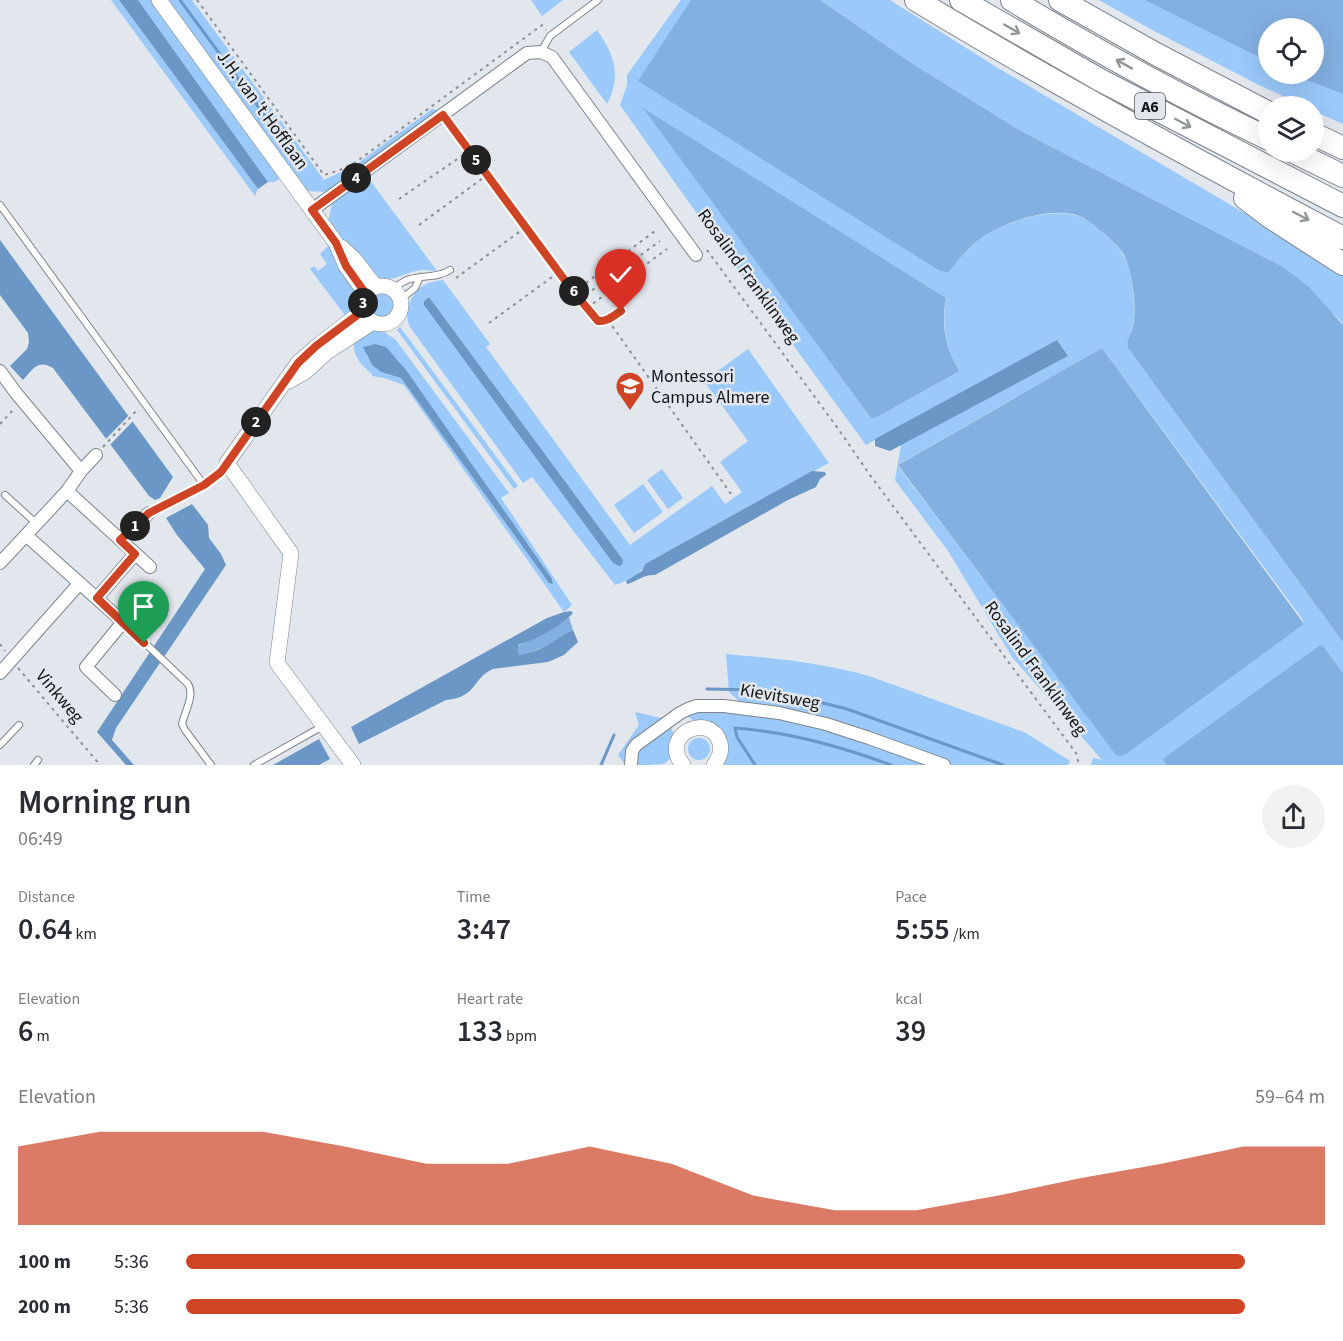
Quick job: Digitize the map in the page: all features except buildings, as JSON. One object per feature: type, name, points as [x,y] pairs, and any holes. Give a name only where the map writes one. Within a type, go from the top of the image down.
[{"type":"highway","name":"A6","points":[[916,0],[993,47],[1193,159],[1343,238]]},
{"type":"highway","name":"A6","points":[[961,0],[1100,80],[1343,206]]},
{"type":"highway","name":"A6","points":[[1012,0],[1050,24],[1143,75],[1258,134]]},
{"type":"highway","points":[[1060,0],[1258,107]]},
{"type":"highway","points":[[1324,131],[1343,138]]},
{"type":"highway","points":[[1324,139],[1343,148]]},
{"type":"highway","name":"A6","points":[[1193,159],[1270,217],[1343,264]]},
{"type":"highway","points":[[1314,162],[1343,176]]},
{"type":"street","name":"J.H. van 't Hofflaan","points":[[159,0],[336,243],[346,266],[371,291]]},
{"type":"street","points":[[312,210],[527,53],[541,52]]},
{"type":"street","name":"Rosalind Franklinweg","points":[[541,52],[552,57],[700,251]]},
{"type":"street","points":[[384,286],[396,295],[400,311],[394,320],[387,324],[379,324],[368,316],[364,299],[371,291],[384,286]]},
{"type":"street","points":[[353,765],[277,663],[291,553],[227,463],[283,384],[304,372],[368,316]]},
{"type":"street","points":[[1,373],[81,471]]},
{"type":"street","points":[[0,563],[27,536],[99,452]]},
{"type":"street","points":[[67,491],[150,567]]},
{"type":"street","points":[[120,540],[149,513]]},
{"type":"street","points":[[27,536],[123,622],[86,667],[115,695]]},
{"type":"street","points":[[97,598],[135,554]]},
{"type":"street","points":[[0,674],[79,584]]},
{"type":"street","name":"Kievitsweg","points":[[631,765],[632,751],[636,746],[680,713],[697,706],[724,706],[779,713],[826,724],[944,765]]},
{"type":"street","points":[[676,762],[677,744],[683,734],[692,728],[702,728],[711,731],[718,739],[720,753],[716,764]]},
{"type":"lane","points":[[541,52],[550,36],[598,0]]},
{"type":"lane","points":[[0,205],[204,485]]},
{"type":"lane","points":[[396,295],[407,279],[444,274],[450,270]]},
{"type":"lane","points":[[396,295],[415,288],[420,277]]},
{"type":"lane","points":[[149,513],[204,485],[221,472],[227,463]]},
{"type":"lane","points":[[5,495],[37,524]]},
{"type":"lane","points":[[123,622],[191,688],[182,724],[211,765]]},
{"type":"lane","points":[[0,745],[20,725]]},
{"type":"lane","points":[[254,765],[323,726]]},
{"type":"path","name":"J.H. van 't Hofflaan","points":[[197,0],[324,175],[356,162],[435,104]]},
{"type":"path","points":[[550,36],[542,25],[435,104],[595,318],[603,322],[621,311]]},
{"type":"path","points":[[399,199],[469,151]]},
{"type":"path","points":[[419,225],[487,175]]},
{"type":"path","points":[[456,278],[526,227]]},
{"type":"path","points":[[574,292],[655,231]]},
{"type":"path","points":[[580,299],[660,241]]},
{"type":"path","points":[[587,309],[667,249]]},
{"type":"path","name":"Rosalind Franklinweg","points":[[700,251],[839,430],[1076,753],[1079,765]]},
{"type":"path","points":[[489,323],[559,272]]},
{"type":"path","points":[[608,320],[731,494]]},
{"type":"path","points":[[0,424],[19,397]]},
{"type":"path","points":[[99,452],[133,415]]},
{"type":"path","name":"Vinkweg","points":[[0,644],[100,765]]},
{"type":"shaded area","points":[[111,0],[119,0],[258,189],[255,196]]},
{"type":"shaded area","points":[[119,0],[138,0],[268,182],[258,189]]},
{"type":"shaded area","points":[[138,0],[152,0],[282,177],[275,182],[268,182]]},
{"type":"shaded area","points":[[166,0],[192,0],[324,180],[354,166],[432,109],[437,112],[327,192],[306,191]]},
{"type":"shaded area","points":[[531,0],[563,0],[542,16]]},
{"type":"shaded area","points":[[681,0],[691,0],[639,81],[949,272],[969,248],[984,236],[1032,216],[1072,214],[1087,220],[1105,234],[1121,252],[1131,280],[1134,318],[1128,348],[1343,642],[1343,673],[1320,645],[1163,760],[1166,765],[1091,765],[1093,758],[1102,760],[1012,657],[948,551],[895,480],[901,445],[1068,356],[1057,340],[866,445],[620,105],[627,85],[627,75]],"holes":[[[645,110],[946,298],[944,317],[946,336],[958,372],[875,418],[871,418]],[[1102,348],[1304,624],[1116,754],[898,466]]]},
{"type":"shaded area","points":[[691,0],[820,0],[913,64],[1021,131],[1283,267],[1309,287],[1343,325],[1343,642],[1128,348],[1135,310],[1133,291],[1124,255],[1112,241],[1084,218],[1073,214],[1032,216],[994,230],[974,244],[949,272],[940,271],[638,81]]},
{"type":"shaded area","points":[[820,0],[890,0],[998,68],[1343,271],[1343,325],[1283,267],[1021,131],[913,64]]},
{"type":"shaded area","points":[[1099,0],[1343,0],[1343,124],[1324,115],[1324,96],[1283,96],[1261,86]]},
{"type":"shaded area","points":[[1145,0],[1343,0],[1343,94],[1318,84],[1324,84],[1324,18],[1258,18],[1258,56]]},
{"type":"shaded area","points":[[597,30],[612,56],[614,65],[614,84],[607,104],[569,52]]},
{"type":"shaded area","points":[[643,108],[946,298],[945,336],[958,372],[875,418],[871,418]]},
{"type":"shaded area","points":[[367,176],[437,271],[419,270],[387,279],[377,277],[328,222],[333,200]]},
{"type":"shaded area","points":[[0,240],[173,477],[160,498],[155,500],[149,496],[53,368],[48,365],[36,366],[23,380],[10,366],[27,349],[29,342],[28,333],[0,295]]},
{"type":"shaded area","points":[[330,244],[357,294],[356,305],[347,318],[310,269],[314,266],[318,271],[327,264],[320,254]]},
{"type":"shaded area","points":[[443,280],[490,344],[486,347],[630,545],[712,486],[725,504],[742,492],[720,462],[748,441],[704,381],[748,349],[829,463],[645,564],[637,574],[615,585],[532,477],[523,483],[410,327],[407,316],[409,304],[415,293],[424,285]],"holes":[[[429,297],[621,557],[613,563],[424,301]]]},
{"type":"shaded area","points":[[382,293],[390,297],[394,305],[390,313],[382,317],[374,313],[370,305],[374,297]]},
{"type":"shaded area","points":[[429,297],[621,557],[622,565],[613,563],[424,305],[424,301]]},
{"type":"shaded area","points":[[400,327],[518,486],[514,489],[397,330]]},
{"type":"shaded area","points":[[371,329],[382,331],[395,339],[509,493],[501,498],[572,605],[564,612],[404,385],[372,376],[356,356],[354,342]],"holes":[[[366,354],[396,358],[552,579],[551,584],[401,378],[381,372],[372,365]]]},
{"type":"shaded area","points":[[1057,340],[1068,356],[890,451],[875,446],[875,439]]},
{"type":"shaded area","points":[[375,344],[386,347],[406,370],[552,579],[553,584],[549,583],[401,378],[381,372],[372,365],[363,347]]},
{"type":"shaded area","points":[[1102,348],[1304,624],[1126,754],[1120,756],[1116,755],[898,465]]},
{"type":"shaded area","points":[[662,469],[683,498],[668,509],[647,480]]},
{"type":"shaded area","points":[[812,471],[825,472],[826,475],[820,479],[816,487],[788,500],[655,575],[646,576],[627,584],[626,581],[642,571],[645,564]]},
{"type":"shaded area","points":[[643,484],[663,512],[634,533],[614,505]]},
{"type":"shaded area","points":[[192,504],[208,525],[209,538],[226,565],[116,728],[112,740],[134,765],[126,765],[97,732],[205,569],[166,518]]},
{"type":"shaded area","points":[[571,611],[573,613],[555,628],[518,645],[518,654],[524,654],[543,647],[573,630],[578,642],[564,655],[548,662],[493,669],[464,695],[446,700],[359,744],[351,727],[547,618]]},
{"type":"shaded area","points":[[569,617],[573,630],[554,642],[525,655],[518,654],[518,646]]},
{"type":"shaded area","points":[[1320,645],[1343,673],[1343,765],[1166,765],[1164,758]]},
{"type":"shaded area","points":[[726,654],[798,662],[869,676],[1026,733],[1070,761],[1068,765],[953,765],[844,726],[743,705],[729,692]]},
{"type":"shaded area","points":[[704,709],[806,722],[935,765],[724,765],[725,749],[686,715]]},
{"type":"shaded area","points":[[635,712],[666,719],[625,765],[618,755],[639,725]]},
{"type":"shaded area","points":[[670,725],[674,735],[674,746],[668,761],[663,764],[634,765],[643,746]]},
{"type":"shaded area","points":[[699,738],[707,741],[710,749],[707,757],[699,760],[691,757],[688,749],[691,741]]},
{"type":"shaded area","points":[[319,739],[330,759],[319,765],[273,765]]},
{"type":"pier","points":[[130,414],[134,420],[108,447],[104,441]]},
{"type":"waterway","points":[[180,0],[283,140]]},
{"type":"waterway","points":[[707,689],[761,690],[847,709],[1003,765]]},
{"type":"waterway","points":[[755,765],[737,737],[735,728],[814,741],[891,765]]},
{"type":"waterway","points":[[601,765],[614,735]]},
{"type":"place","name":"Montessori Campus Almere","points":[[630,412]]},
{"type":"route","points":[[144,643],[97,598],[135,554],[120,540],[149,513],[204,485],[221,472],[298,363],[316,346],[364,310],[366,294],[346,266],[336,243],[312,210],[443,115],[572,290],[598,321],[608,320],[621,311]]}]
